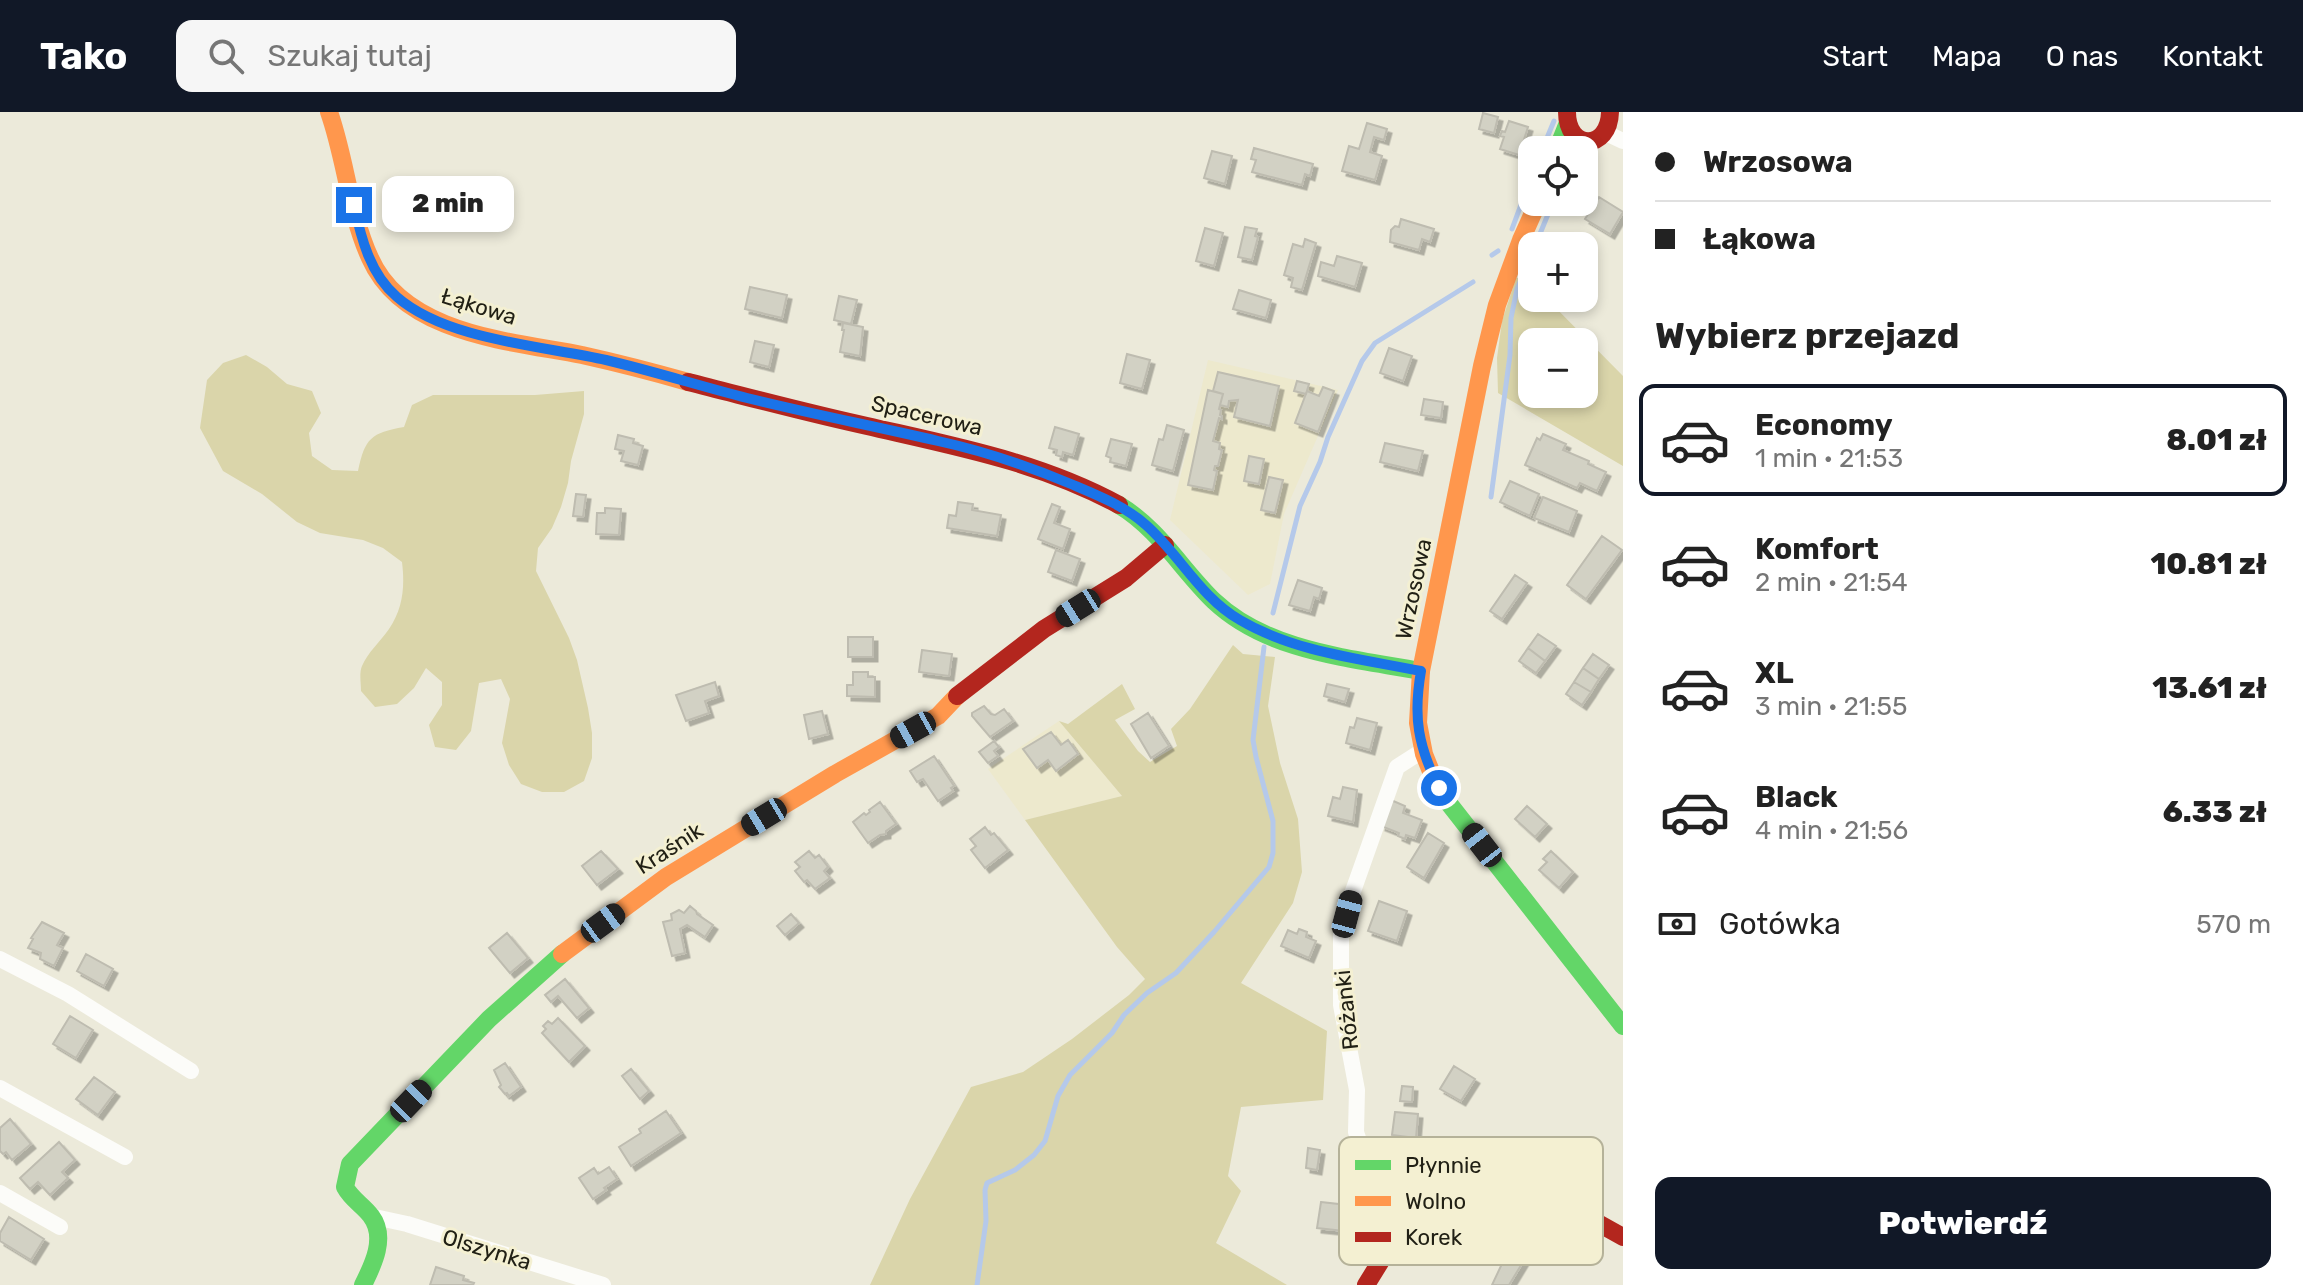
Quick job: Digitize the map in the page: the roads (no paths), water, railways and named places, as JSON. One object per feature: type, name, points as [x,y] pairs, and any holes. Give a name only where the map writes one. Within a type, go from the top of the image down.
[{"type":"street","name":"Łąkowa","points":[[329,112],[343,154],[359,230],[369,258],[380,278],[397,297],[432,319],[458,328],[606,360]]},
{"type":"street","points":[[1598,138],[1606,133],[1611,121],[1610,112]]},
{"type":"street","points":[[1606,133],[1623,141]]},
{"type":"street","name":"Wrzosowa","points":[[1532,216],[1497,305],[1482,366],[1421,671],[1417,720],[1422,751],[1447,801],[1623,1026]]},
{"type":"street","name":"Spacerowa","points":[[606,360],[848,422],[968,447],[1030,467],[1125,508],[1144,522],[1222,607],[1266,634],[1318,650],[1421,671]]},
{"type":"street","name":"Kraśnik","points":[[370,1216],[353,1201],[345,1187],[350,1164],[489,1019],[546,967],[666,877],[835,774],[938,716],[959,694],[1044,629],[1126,578],[1165,545]]},
{"type":"street","name":"Różanki","points":[[1358,1137],[1357,1090],[1341,1005],[1341,935],[1352,894],[1397,767],[1422,751]]},
{"type":"street","points":[[0,959],[68,994],[191,1071]]},
{"type":"street","points":[[0,1088],[125,1157]]},
{"type":"street","points":[[0,1193],[60,1227]]},
{"type":"street","points":[[363,1285],[378,1245],[378,1231],[370,1216]]},
{"type":"street","name":"Olszynka","points":[[370,1216],[407,1224],[603,1285]]},
{"type":"street","points":[[1603,1226],[1623,1237]]},
{"type":"street","points":[[1366,1285],[1377,1265]]},
{"type":"waterway","points":[[1548,136],[1554,121]]},
{"type":"waterway","points":[[1512,229],[1518,213]]},
{"type":"waterway","points":[[1541,232],[1547,216]]},
{"type":"waterway","points":[[1492,255],[1498,251]]},
{"type":"waterway","points":[[1273,613],[1300,506],[1362,361],[1375,343],[1473,282]]},
{"type":"waterway","points":[[1491,497],[1510,355],[1511,318],[1518,287]]},
{"type":"waterway","points":[[977,1285],[986,1221],[987,1183],[1015,1170],[1034,1155],[1045,1141],[1058,1096],[1070,1075],[1112,1033],[1124,1015],[1147,993],[1176,973],[1269,867],[1273,853],[1273,821],[1253,740],[1264,647]]}]
